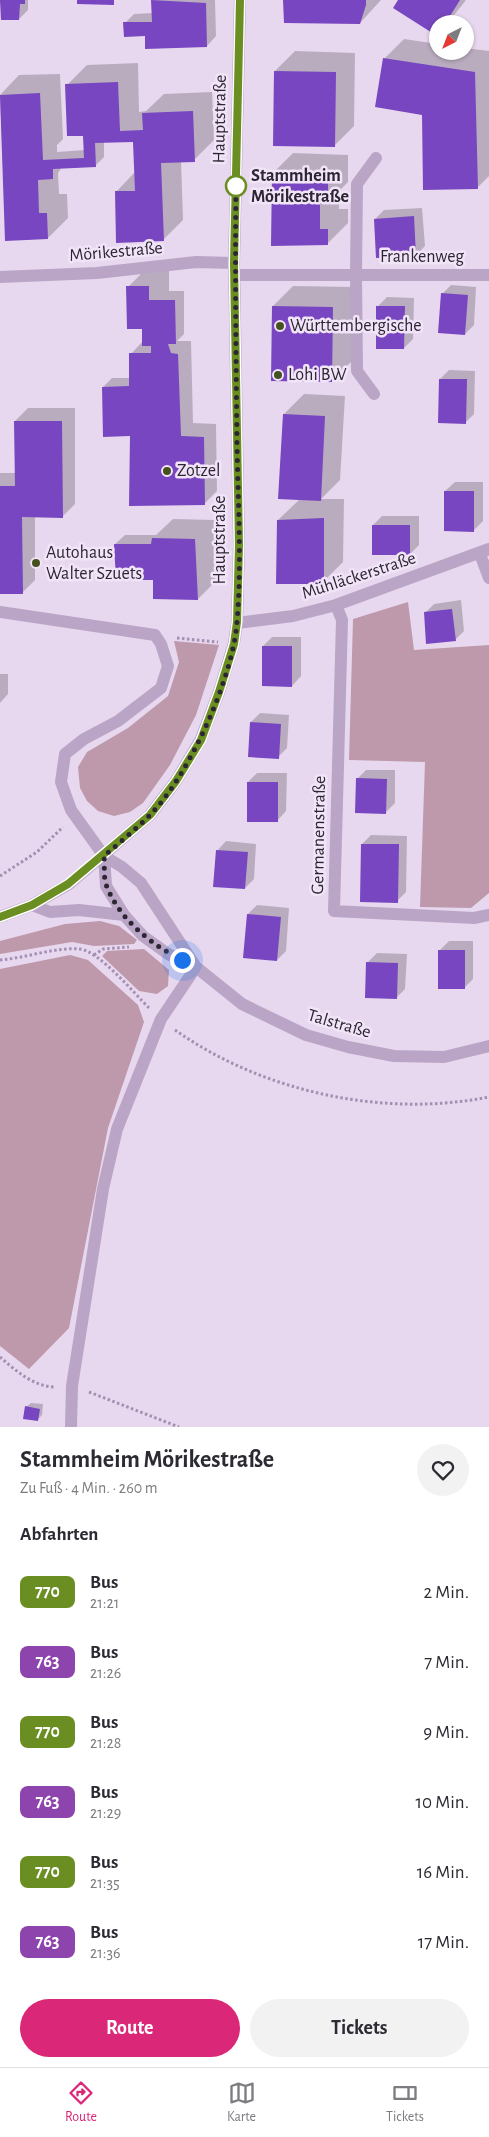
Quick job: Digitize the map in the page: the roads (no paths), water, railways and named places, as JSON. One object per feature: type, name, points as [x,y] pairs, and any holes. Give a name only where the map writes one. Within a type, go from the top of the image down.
[{"type":"street","name":"Hauptstraße","points":[[0,917],[32,905],[68,884],[104,856],[150,815],[176,781],[201,740],[234,644],[237,622],[239,545],[234,269],[240,0]]},
{"type":"street","name":"Frankenweg","points":[[374,394],[357,371],[356,274],[357,184],[376,158]]},
{"type":"street","name":"Mörikestraße","points":[[0,277],[97,272],[196,262],[234,269]]},
{"type":"street","name":"Frankenweg","points":[[234,269],[356,274],[489,274]]},
{"type":"street","name":"Mühläckerstraße","points":[[237,622],[293,616],[336,605],[484,551]]},
{"type":"street","points":[[484,551],[489,578]]},
{"type":"street","name":"Germanenstraße","points":[[336,605],[342,620],[334,911],[474,918],[489,915]]},
{"type":"street","points":[[0,612],[155,635],[161,644],[168,666],[161,688],[118,721],[84,739],[66,754],[60,782],[75,816],[104,856]]},
{"type":"street","name":"Talstraße","points":[[104,856],[106,886],[124,915],[144,936],[168,954],[196,967],[242,1004],[306,1035],[348,1047],[394,1056],[444,1057],[489,1046]]},
{"type":"street","name":"Talstraße","points":[[104,856],[122,867],[141,883],[196,967]]},
{"type":"street","points":[[32,905],[50,912],[79,910],[124,915]]},
{"type":"street","points":[[71,1427],[72,1386],[103,1189],[116,1129],[161,1019],[196,967]]},
{"type":"place","name":"Stammheim Mörikestraße","points":[[236,186]]},
{"type":"place","name":"Württembergische","points":[[280,326]]},
{"type":"place","name":"Lohi BW","points":[[278,375]]},
{"type":"place","name":"Zotzel","points":[[167,471]]},
{"type":"place","name":"Autohaus Walter Szuets","points":[[36,563]]}]
